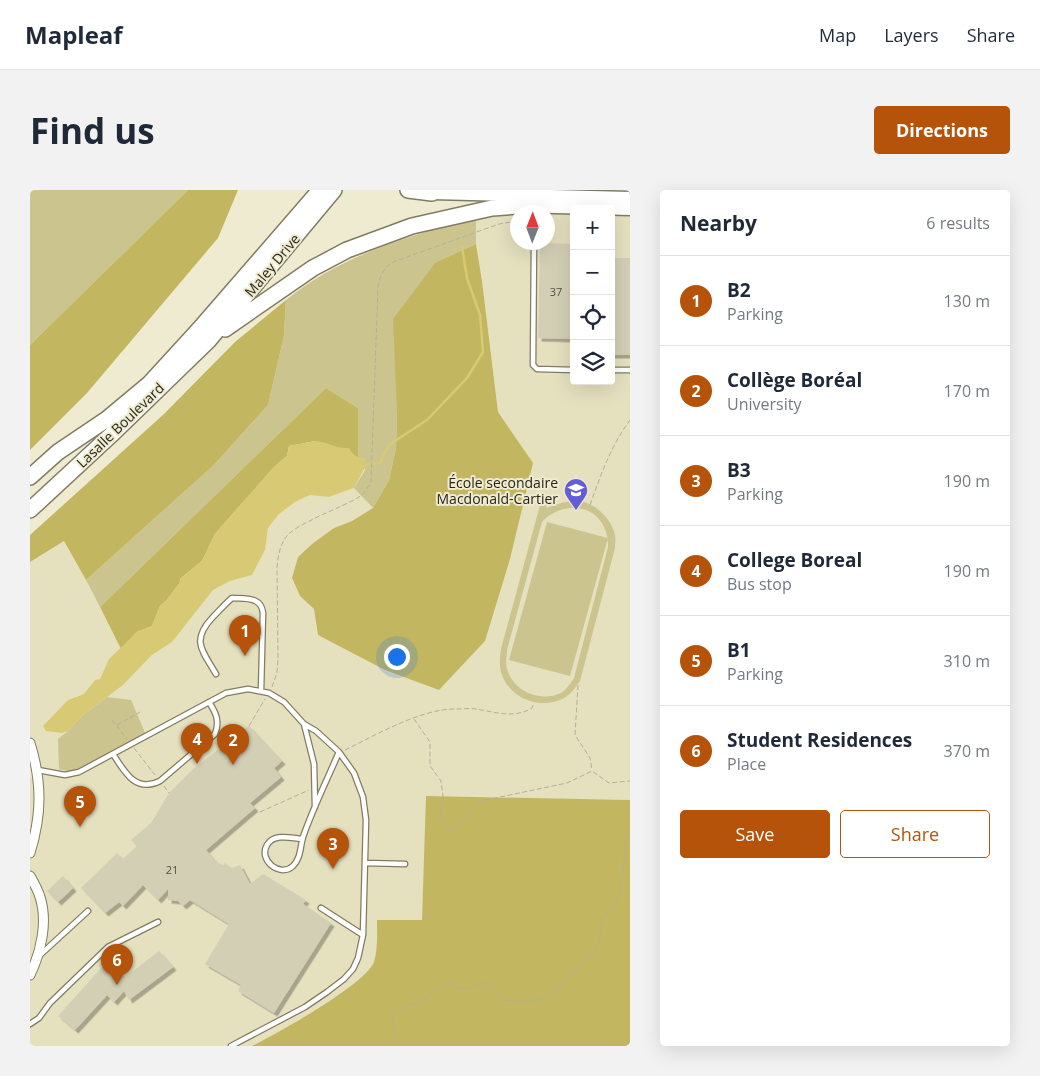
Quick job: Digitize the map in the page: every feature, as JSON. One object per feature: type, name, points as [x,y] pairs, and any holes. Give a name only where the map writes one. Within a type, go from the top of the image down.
[{"type":"highway","points":[[302,212],[315,190]]},
{"type":"highway","name":"Maley Drive","points":[[203,325],[320,190]]},
{"type":"highway","name":"Maley Drive","points":[[209,340],[334,190]]},
{"type":"highway","points":[[408,190],[432,193]]},
{"type":"highway","points":[[209,340],[313,268],[347,250],[412,226],[492,208],[510,212]]},
{"type":"highway","name":"Lasalle Boulevard","points":[[30,477],[58,452],[107,419],[149,384],[203,325]]},
{"type":"highway","name":"Lasalle Boulevard","points":[[30,510],[209,340]]},
{"type":"main road","points":[[432,193],[630,198]]},
{"type":"main road","points":[[555,209],[630,209]]},
{"type":"street","points":[[30,743],[38,770],[39,811],[30,853]]},
{"type":"street","points":[[30,876],[42,903],[42,934],[37,958],[30,975]]},
{"type":"lane","points":[[534,250],[533,365],[537,369],[570,370]]},
{"type":"lane","points":[[615,370],[630,370]]},
{"type":"lane","points":[[216,674],[201,646],[200,640],[203,628],[232,598],[253,599],[258,601],[263,613],[261,691]]},
{"type":"lane","points":[[38,770],[58,775],[72,774],[209,702],[233,691],[248,689],[268,693],[284,702],[304,724],[316,731],[339,752],[354,773],[363,797],[366,820],[363,936],[358,958],[353,969],[344,978],[305,1007],[231,1046]]},
{"type":"lane","points":[[112,754],[138,785],[151,786],[160,782],[215,734],[218,728],[217,719],[209,702]]},
{"type":"lane","points":[[304,724],[314,764],[315,809]]},
{"type":"lane","points":[[302,839],[274,838],[266,848],[268,863],[275,868],[283,870],[291,868],[299,856],[302,839],[339,752]]},
{"type":"lane","points":[[365,863],[404,864]]},
{"type":"lane","points":[[321,908],[363,936]]},
{"type":"lane","points":[[37,958],[88,911]]},
{"type":"lane","points":[[30,1024],[39,1018],[50,1003],[108,947],[158,922]]},
{"type":"path","points":[[249,726],[268,693],[276,673],[278,658],[277,567],[282,543],[286,536],[296,528],[359,497],[365,492],[371,482],[378,286],[383,272],[393,262],[500,224],[510,218]]},
{"type":"path","points":[[590,505],[611,450],[630,420]]},
{"type":"path","points":[[578,685],[575,734],[590,758],[592,771],[609,783],[630,781]]},
{"type":"path","points":[[339,752],[444,708],[476,709],[490,713],[517,714],[525,713],[532,708],[534,703]]},
{"type":"path","points":[[116,725],[140,712]]},
{"type":"path","points":[[414,719],[430,742],[430,766],[441,781],[443,796],[440,820],[451,831],[481,801],[567,783],[592,771]]},
{"type":"path","points":[[112,720],[169,793]]},
{"type":"path","points":[[260,812],[315,787]]},
{"type":"path","points":[[389,1046],[395,1038],[392,1013],[427,998],[445,982],[465,989],[490,982],[504,1000],[528,1002],[550,996],[589,958],[598,944],[602,919],[616,903],[620,891],[627,833],[630,830]]},
{"type":"shaded area","points":[[30,190],[188,190],[30,345]]},
{"type":"shaded area","points":[[188,190],[238,190],[218,238],[87,393],[30,450],[30,345]]},
{"type":"shaded area","points":[[555,211],[570,211],[570,385],[615,385],[615,212],[630,212],[630,800],[427,796],[422,920],[379,920],[377,1046],[30,1046],[30,779],[38,771],[30,747],[30,562],[64,541],[121,649],[109,659],[100,679],[95,680],[84,695],[76,696],[75,723],[123,685],[152,655],[172,642],[213,590],[230,581],[252,575],[265,550],[268,528],[279,514],[295,502],[310,495],[329,497],[354,488],[373,508],[352,521],[334,528],[312,544],[298,557],[292,579],[300,596],[314,609],[318,635],[533,463],[498,412],[476,244],[476,218],[510,212],[510,250],[555,250]]},
{"type":"shaded area","points":[[476,218],[476,244],[436,262],[397,412],[396,448],[389,480],[373,508],[354,488],[365,470],[358,458],[358,408],[326,388],[100,607],[86,580],[214,465],[268,405],[284,336],[286,300],[307,284],[329,271],[376,249]]},
{"type":"shaded area","points":[[476,244],[498,412],[533,463],[510,559],[485,641],[439,690],[385,670],[318,635],[314,609],[300,596],[292,578],[298,557],[334,528],[352,521],[373,508],[389,480],[396,448],[397,412],[393,319],[436,262]]},
{"type":"shaded area","points":[[286,300],[284,336],[268,405],[214,465],[86,580],[64,541],[30,562],[30,535],[164,414],[235,342]]},
{"type":"shaded area","points":[[326,388],[358,408],[358,458],[352,454],[315,441],[289,446],[287,456],[274,467],[215,534],[202,561],[181,578],[179,584],[160,606],[152,626],[137,632],[121,649],[100,607]]},
{"type":"shaded area","points":[[315,441],[349,448],[356,456],[365,458],[367,464],[354,488],[329,497],[310,495],[295,502],[279,514],[268,528],[265,550],[252,575],[230,581],[213,590],[172,642],[152,655],[123,685],[82,716],[68,731],[62,733],[46,731],[43,726],[68,700],[84,694],[95,680],[100,679],[109,659],[137,632],[152,626],[160,606],[179,584],[181,578],[202,561],[215,534],[274,467],[287,456],[289,446]]},
{"type":"shaded area","points":[[543,494],[549,496],[546,508],[575,501],[584,502],[594,507],[604,515],[614,530],[615,548],[580,681],[569,695],[555,702],[545,703],[527,700],[511,689],[505,681],[500,666],[501,649]],"holes":[[[571,508],[588,511],[598,518],[605,528],[608,547],[574,678],[561,693],[545,697],[536,696],[521,689],[510,677],[506,667],[507,650],[542,522],[554,512]]]},
{"type":"shaded area","points":[[547,522],[608,538],[570,676],[509,660]]},
{"type":"shaded area","points":[[107,697],[131,700],[146,735],[76,773],[59,769],[58,739],[82,716]]},
{"type":"shaded area","points":[[426,796],[630,800],[630,1046],[252,1046],[338,996],[367,972],[375,957],[377,920],[422,920]]},
{"type":"building","points":[[555,243],[570,244],[570,339],[538,338],[540,250],[555,250]]},
{"type":"building","points":[[615,258],[630,258],[630,355],[615,355]]},
{"type":"building","points":[[249,726],[282,761],[274,768],[281,777],[250,803],[255,808],[206,850],[216,862],[223,865],[225,863],[232,868],[240,865],[250,884],[263,874],[306,900],[303,904],[331,923],[274,1013],[238,991],[241,985],[205,964],[229,924],[190,900],[183,906],[178,901],[168,900],[168,889],[158,900],[143,885],[123,906],[119,902],[105,913],[81,888],[117,853],[123,859],[137,846],[131,840],[151,823],[169,793],[193,769]]},
{"type":"building","points":[[63,876],[73,888],[58,902],[47,891]]},
{"type":"building","points":[[159,951],[173,967],[129,1000],[124,991],[114,1002],[107,995],[75,1030],[58,1016],[102,967],[114,976],[120,972],[124,978]]},
{"type":"waterway","points":[[367,464],[380,463],[389,445],[427,420],[467,378],[483,352],[480,315],[467,278],[462,247]]},
{"type":"place","name":"École secondaire Macdonald-Cartier","points":[[576,511]]},
{"type":"place","name":"B2","points":[[245,656]]},
{"type":"place","name":"College Boreal","points":[[197,764]]},
{"type":"place","name":"Collège Boréal","points":[[233,765]]},
{"type":"place","name":"B1","points":[[80,827]]},
{"type":"place","name":"B3","points":[[333,869]]},
{"type":"place","name":"Student Residences","points":[[117,985]]}]
